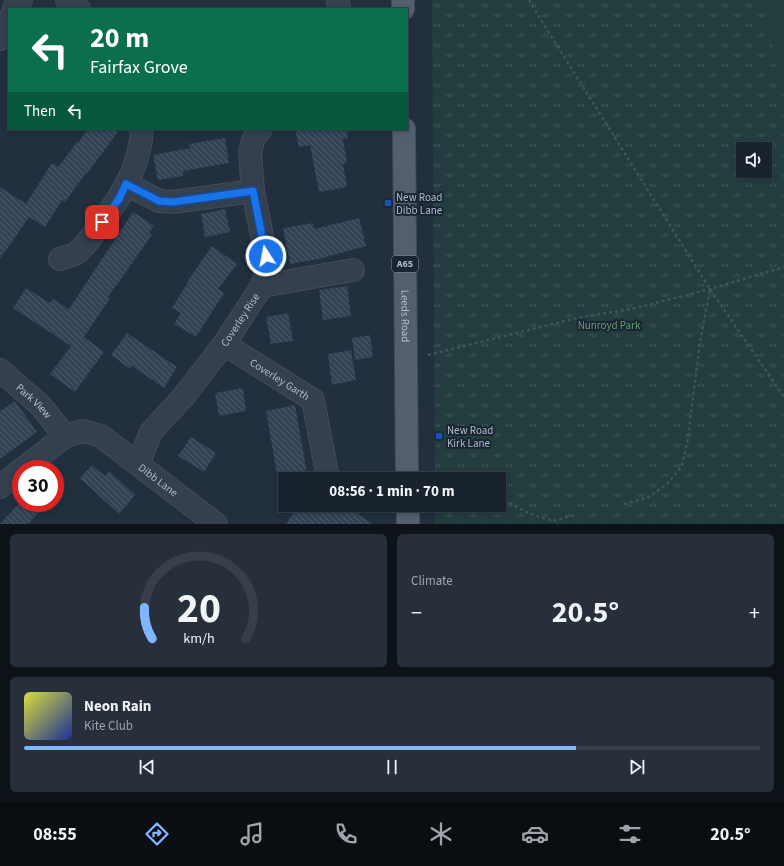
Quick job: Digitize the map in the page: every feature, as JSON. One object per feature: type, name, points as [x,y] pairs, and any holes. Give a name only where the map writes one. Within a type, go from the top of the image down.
[{"type":"main road","name":"Leeds Road","points":[[404,130],[407,472]]},
{"type":"main road","points":[[408,512],[408,524]]},
{"type":"street","points":[[14,8],[16,4],[21,0]]},
{"type":"street","points":[[67,0],[78,8]]},
{"type":"street","points":[[0,38],[8,21]]},
{"type":"street","points":[[60,259],[74,254],[85,245],[119,199],[135,167],[141,142],[142,130]]},
{"type":"street","name":"Coverley Rise","points":[[138,464],[151,432],[184,396],[224,344],[262,286],[266,271],[266,256],[253,191],[250,153],[253,140],[260,130]]},
{"type":"street","points":[[126,184],[159,201],[173,202],[253,191]]},
{"type":"street","points":[[262,286],[353,270]]},
{"type":"street","name":"Coverley Garth","points":[[224,344],[313,400],[327,472]]},
{"type":"street","name":"Park View","points":[[0,370],[41,406],[65,436]]},
{"type":"street","name":"Dibb Lane","points":[[65,436],[83,431],[101,436],[216,524]]},
{"type":"street","points":[[35,460],[65,436]]},
{"type":"street","points":[[0,487],[12,478]]},
{"type":"path","points":[[529,0],[540,20],[710,289],[784,397]]},
{"type":"path","points":[[406,360],[581,317],[632,309],[710,289],[784,267]]},
{"type":"path","points":[[624,504],[647,498],[666,485],[682,466],[688,438],[700,342],[710,289]]},
{"type":"path","points":[[506,502],[528,513],[553,521],[575,515]]},
{"type":"green space","name":"Nunroyd Park","points":[[432,0],[784,0],[784,524],[435,524],[435,512],[506,512],[506,472],[435,472]]},
{"type":"green space","points":[[766,0],[784,0],[784,81],[776,67]]},
{"type":"building","points":[[87,130],[119,130],[65,202],[62,200],[45,227],[29,217],[0,259],[0,187],[26,204],[52,163],[58,167],[77,142],[78,143]]},
{"type":"building","points":[[295,130],[347,130],[348,138],[343,139],[347,163],[343,164],[347,187],[319,192],[310,145],[299,147]]},
{"type":"building","points":[[225,138],[229,163],[183,171],[183,176],[158,180],[153,155],[190,148],[189,144]]},
{"type":"building","points":[[225,209],[230,232],[205,237],[201,214]]},
{"type":"building","points":[[133,212],[154,226],[149,233],[152,235],[108,297],[110,298],[84,337],[104,352],[75,392],[50,374],[71,346],[13,308],[26,288],[50,303],[53,299],[69,309]]},
{"type":"building","points":[[359,218],[366,246],[319,259],[290,264],[283,228],[313,223],[314,229]]},
{"type":"building","points":[[212,246],[237,264],[218,289],[224,293],[196,337],[174,324],[181,313],[172,308],[187,282]]},
{"type":"building","points":[[347,286],[351,316],[323,320],[319,290]]},
{"type":"building","points":[[288,313],[293,341],[271,344],[266,317]]},
{"type":"building","points":[[127,333],[177,367],[164,388],[132,366],[130,369],[111,355]]},
{"type":"building","points":[[370,335],[373,357],[355,360],[352,338]]},
{"type":"building","points":[[351,350],[356,380],[332,385],[328,354]]},
{"type":"building","points":[[243,388],[246,411],[219,416],[215,393]]},
{"type":"building","points":[[15,401],[37,432],[0,459],[0,411]]},
{"type":"building","points":[[295,405],[307,472],[278,472],[278,480],[266,411]]},
{"type":"building","points":[[191,437],[216,453],[204,472],[178,456]]},
{"type":"building","points":[[92,465],[105,476],[109,471],[135,495],[119,514],[80,478]]},
{"type":"building","points":[[12,511],[12,512],[39,512],[28,524],[0,524]]},
{"type":"building","points":[[294,512],[355,512],[373,524],[286,524]]},
{"type":"place","name":"New Road Dibb Lane","points":[[388,203]]},
{"type":"place","name":"New Road Kirk Lane","points":[[439,436]]},
{"type":"route","points":[[102,222],[119,199],[126,184],[159,201],[173,202],[253,191],[266,256]]}]
